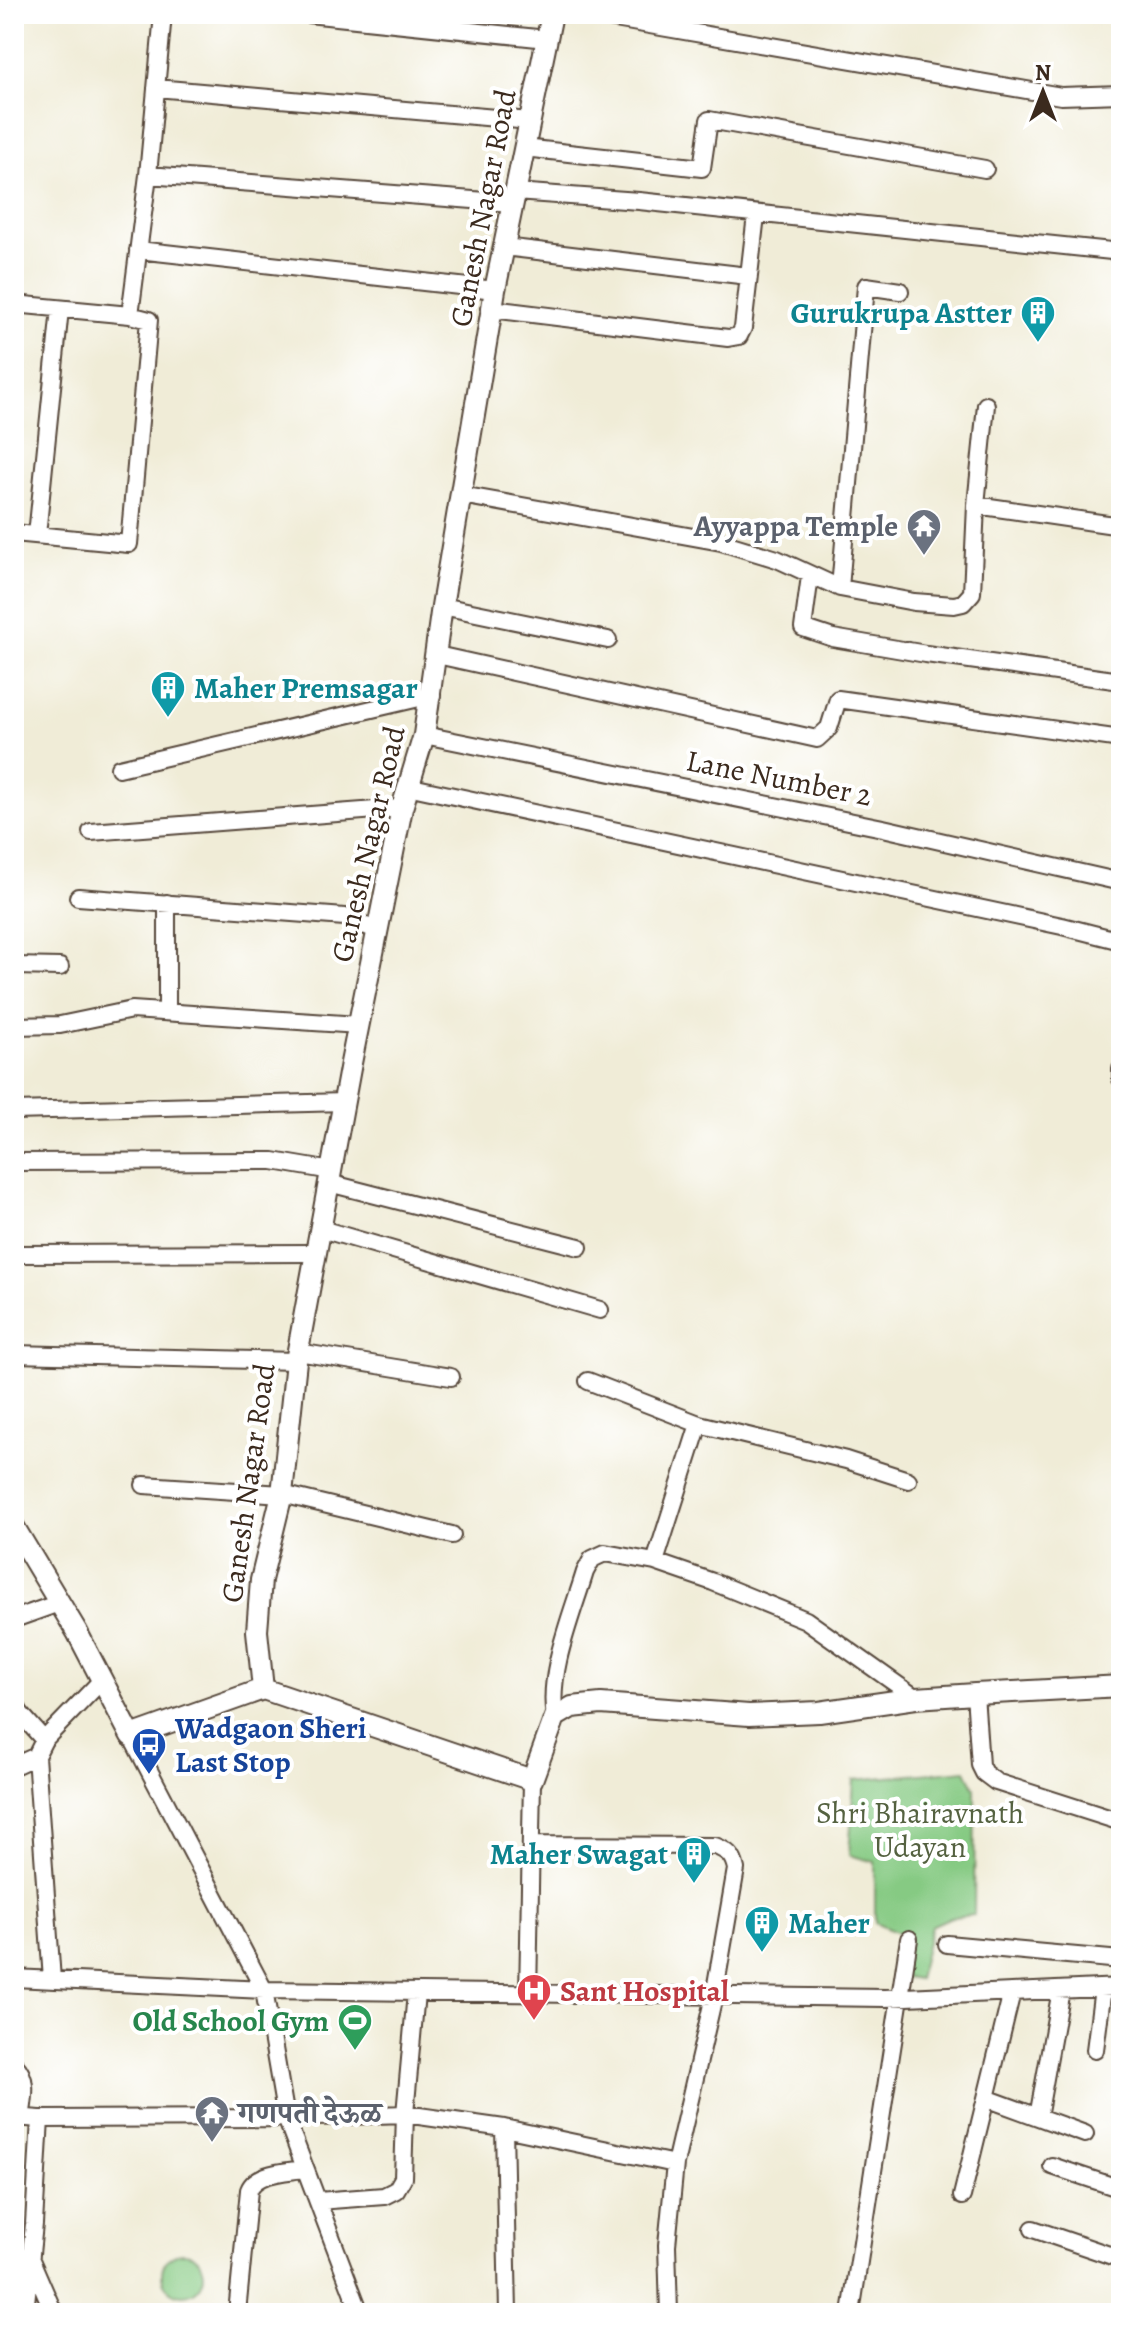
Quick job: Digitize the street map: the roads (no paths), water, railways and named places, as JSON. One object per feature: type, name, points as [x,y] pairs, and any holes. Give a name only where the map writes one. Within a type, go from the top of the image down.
[{"type":"street","points":[[130,315],[148,175],[163,14]]},
{"type":"street","points":[[308,14],[368,17],[547,39]]},
{"type":"street","name":"Ganesh Nagar Road","points":[[263,1689],[257,1631],[261,1580],[282,1494],[297,1356],[402,808],[424,735],[432,695],[442,606],[494,299],[552,14]]},
{"type":"street","points":[[586,14],[1061,96],[1121,94]]},
{"type":"street","points":[[156,88],[530,121]]},
{"type":"street","points":[[524,148],[702,168],[709,120],[985,169]]},
{"type":"street","points":[[148,175],[513,197],[639,201],[1121,252]]},
{"type":"street","points":[[138,250],[494,299],[728,338],[739,336],[743,328],[756,215]]},
{"type":"street","points":[[504,247],[748,276]]},
{"type":"street","points":[[840,588],[866,286],[900,291]]},
{"type":"street","points":[[14,304],[130,315],[149,320],[129,544],[14,533]]},
{"type":"street","points":[[37,535],[60,309]]},
{"type":"street","points":[[461,495],[721,542],[777,559],[840,588],[914,602],[954,605],[963,603],[972,593],[976,505],[986,405]]},
{"type":"street","points":[[976,505],[1121,526]]},
{"type":"street","points":[[810,576],[803,628],[926,654],[1121,681]]},
{"type":"street","points":[[442,606],[608,640]]},
{"type":"street","points":[[437,655],[817,739],[829,728],[838,699],[1121,739]]},
{"type":"street","points":[[119,768],[432,695]]},
{"type":"street","name":"Lane Number 2","points":[[424,735],[883,828],[1121,882]]},
{"type":"street","points":[[407,786],[1121,941]]},
{"type":"street","points":[[91,832],[402,808]]},
{"type":"street","points":[[78,897],[345,917],[378,931]]},
{"type":"street","points":[[167,903],[167,1012]]},
{"type":"street","points":[[14,966],[60,967]]},
{"type":"street","points":[[14,1026],[60,1025],[132,1010],[359,1025]]},
{"type":"street","points":[[1121,1069],[1121,1079]]},
{"type":"street","points":[[14,1111],[344,1102]]},
{"type":"street","points":[[14,1162],[273,1161],[579,1247]]},
{"type":"street","points":[[321,1229],[600,1310]]},
{"type":"street","points":[[14,1254],[317,1253]]},
{"type":"street","points":[[14,1354],[297,1356],[451,1377]]},
{"type":"street","points":[[588,1381],[699,1424],[846,1460],[908,1480]]},
{"type":"street","points":[[655,1562],[699,1424]]},
{"type":"street","points":[[144,1485],[282,1494],[452,1535]]},
{"type":"street","points":[[14,1527],[102,1680],[264,1990],[286,2118],[303,2169],[362,2312]]},
{"type":"street","points":[[528,1995],[532,1780],[555,1717],[552,1702],[554,1679],[585,1572],[592,1559],[605,1553],[655,1562],[806,1620],[916,1698]]},
{"type":"street","points":[[14,1619],[59,1603]]},
{"type":"street","points":[[52,1980],[36,1756],[44,1740],[102,1680]]},
{"type":"street","points":[[555,1717],[572,1707],[601,1704],[749,1715],[819,1712],[916,1698],[1121,1686]]},
{"type":"street","points":[[131,1736],[263,1689],[532,1780]]},
{"type":"street","points":[[975,1694],[980,1765],[984,1773],[996,1782],[1121,1822]]},
{"type":"street","points":[[14,1702],[44,1740]]},
{"type":"street","points":[[14,1766],[36,1756]]},
{"type":"street","points":[[531,1845],[715,1846],[728,1851],[734,1859],[736,1869],[714,1996],[675,2164],[667,2245],[669,2313]]},
{"type":"street","points":[[851,2313],[909,1939]]},
{"type":"street","points":[[947,1944],[1121,1960]]},
{"type":"street","points":[[14,1978],[264,1990],[528,1995],[901,1998],[1121,1987]]},
{"type":"street","points":[[1095,2050],[1103,1988]]},
{"type":"street","points":[[1038,2117],[1061,1990]]},
{"type":"street","points":[[962,2196],[1012,1992]]},
{"type":"street","points":[[318,2201],[384,2196],[396,2190],[403,2178],[405,2114],[416,1993]]},
{"type":"street","points":[[14,2064],[23,2075],[25,2094],[18,2117],[286,2118],[405,2114],[504,2128],[675,2164]]},
{"type":"street","points":[[986,2098],[1085,2134]]},
{"type":"street","points":[[25,2313],[40,2119]]},
{"type":"street","points":[[504,2128],[508,2313]]},
{"type":"street","points":[[1052,2166],[1121,2189]]},
{"type":"street","points":[[237,2313],[251,2183],[258,2178],[303,2169]]},
{"type":"street","points":[[1033,2229],[1121,2259]]},
{"type":"street","points":[[30,2259],[54,2313]]},
{"type":"place","name":"Gurukrupa Astter","points":[[1038,344]]},
{"type":"place","name":"Ayyappa Temple","points":[[924,557]]},
{"type":"place","name":"Maher Premsagar","points":[[168,719]]},
{"type":"place","name":"Wadgaon Sheri Last Stop","points":[[149,1776]]},
{"type":"place","name":"Maher Swagat","points":[[694,1885]]},
{"type":"place","name":"Maher","points":[[762,1954]]},
{"type":"place","name":"Sant Hospital","points":[[534,2022]]},
{"type":"place","name":"Old School Gym","points":[[355,2052]]},
{"type":"place","name":"गणपती देऊळ","points":[[212,2144]]},
{"type":"park label","name":"Shri Bhairavnath Udayan","points":[[920,1830]]}]
